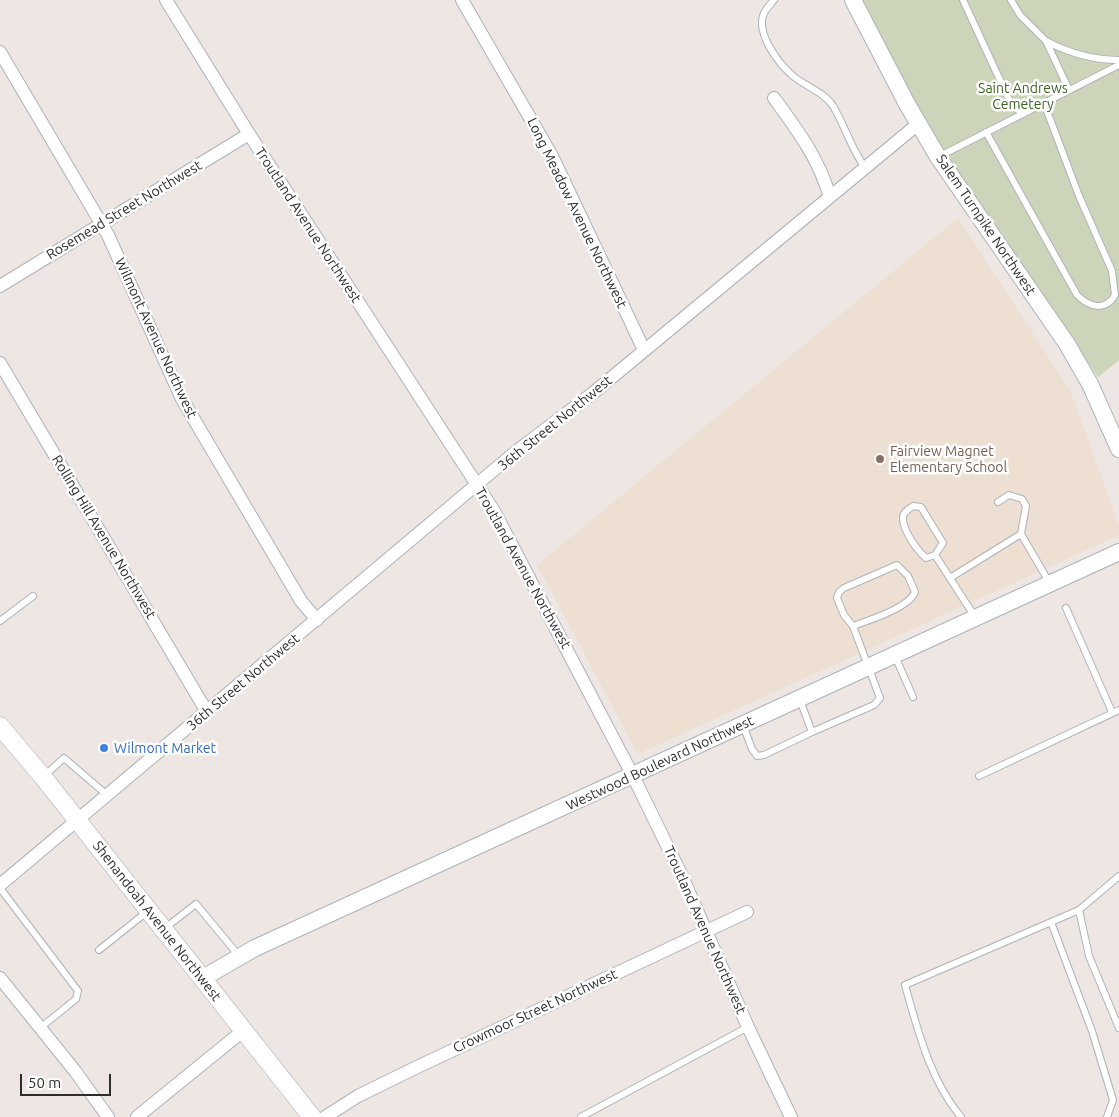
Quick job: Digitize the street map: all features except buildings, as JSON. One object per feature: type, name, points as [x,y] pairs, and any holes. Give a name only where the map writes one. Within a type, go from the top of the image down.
[{"type":"main road","name":"Shenandoah Avenue Northwest","points":[[1,729],[43,777],[312,1117]]},
{"type":"street","name":"Troutland Avenue Northwest","points":[[166,0],[249,134],[494,511],[633,776],[707,931],[748,1028],[791,1117]]},
{"type":"street","name":"Long Meadow Avenue Northwest","points":[[462,0],[552,156],[644,350]]},
{"type":"street","name":"Salem Turnpike Northwest","points":[[853,0],[918,124],[938,157],[1067,344],[1090,384],[1119,449]]},
{"type":"street","name":"Wilmont Avenue Northwest","points":[[0,52],[102,224],[182,399],[301,601],[317,620]]},
{"type":"street","points":[[774,98],[804,139],[818,163],[830,197]]},
{"type":"street","name":"36th Street Northwest","points":[[0,886],[478,485],[918,124]]},
{"type":"street","name":"Rosemead Street Northwest","points":[[0,286],[249,134]]},
{"type":"street","name":"Rolling Hill Avenue Northwest","points":[[0,363],[207,712]]},
{"type":"street","name":"Westwood Boulevard Northwest","points":[[203,978],[240,957],[1119,552]]},
{"type":"street","name":"Crowmoor Street Northwest","points":[[325,1117],[358,1096],[415,1068],[747,912]]},
{"type":"street","points":[[0,978],[108,1117]]},
{"type":"street","points":[[136,1117],[244,1030]]},
{"type":"lane","points":[[774,0],[766,9],[762,24],[764,33],[776,57],[794,76],[826,98],[833,106],[855,153],[865,168]]},
{"type":"lane","points":[[963,0],[1012,104],[1023,114]]},
{"type":"lane","points":[[1011,0],[1020,15],[1046,41],[1069,90]]},
{"type":"lane","points":[[1046,41],[1079,55],[1102,60],[1119,60]]},
{"type":"lane","points":[[938,157],[1119,65]]},
{"type":"lane","points":[[986,132],[1077,295],[1085,303],[1093,307],[1107,304],[1114,295],[1112,271],[1079,196],[1044,103]]},
{"type":"lane","points":[[998,502],[1009,495],[1022,499],[1026,506],[1021,534],[1050,584]]},
{"type":"lane","points":[[913,506],[921,507],[943,543],[935,555],[926,558],[907,532],[902,518],[904,513],[913,506]]},
{"type":"lane","points":[[950,578],[1021,534]]},
{"type":"lane","points":[[935,555],[976,618]]},
{"type":"lane","points":[[743,725],[752,749],[758,756],[764,755],[874,704],[880,698],[854,626],[844,615],[837,598],[838,592],[897,565],[908,576],[915,592],[914,596],[902,605],[854,626]]},
{"type":"lane","points":[[0,621],[33,596]]},
{"type":"lane","points":[[979,776],[1116,711],[1066,608]]},
{"type":"lane","points":[[894,655],[913,697]]},
{"type":"lane","points":[[800,698],[812,732]]},
{"type":"lane","points":[[43,777],[64,758],[107,796]]},
{"type":"lane","points":[[961,1117],[949,1103],[923,1048],[905,985],[1079,910],[1119,876]]},
{"type":"lane","points":[[0,886],[78,991],[76,999],[40,1028]]},
{"type":"lane","points":[[164,929],[196,904],[240,957]]},
{"type":"lane","points":[[1079,910],[1089,956],[1119,1028]]},
{"type":"lane","points":[[99,950],[149,911]]},
{"type":"lane","points":[[1051,922],[1092,1031],[1111,1093],[1113,1100],[1107,1117]]},
{"type":"lane","points":[[581,1117],[748,1028]]},
{"type":"lane","points":[[1111,1093],[1119,1088]]},
{"type":"shaded area","name":"Fairview Magnet Elementary School","points":[[958,218],[1071,392],[1119,526],[1119,535],[638,754],[537,565]]},
{"type":"green space","name":"Saint Andrews Cemetery","points":[[860,0],[1119,0],[1119,360],[1098,377],[951,163],[911,97]]},
{"type":"place","name":"Fairview Magnet Elementary School","points":[[880,459]]},
{"type":"place","name":"Wilmont Market","points":[[104,748]]}]
